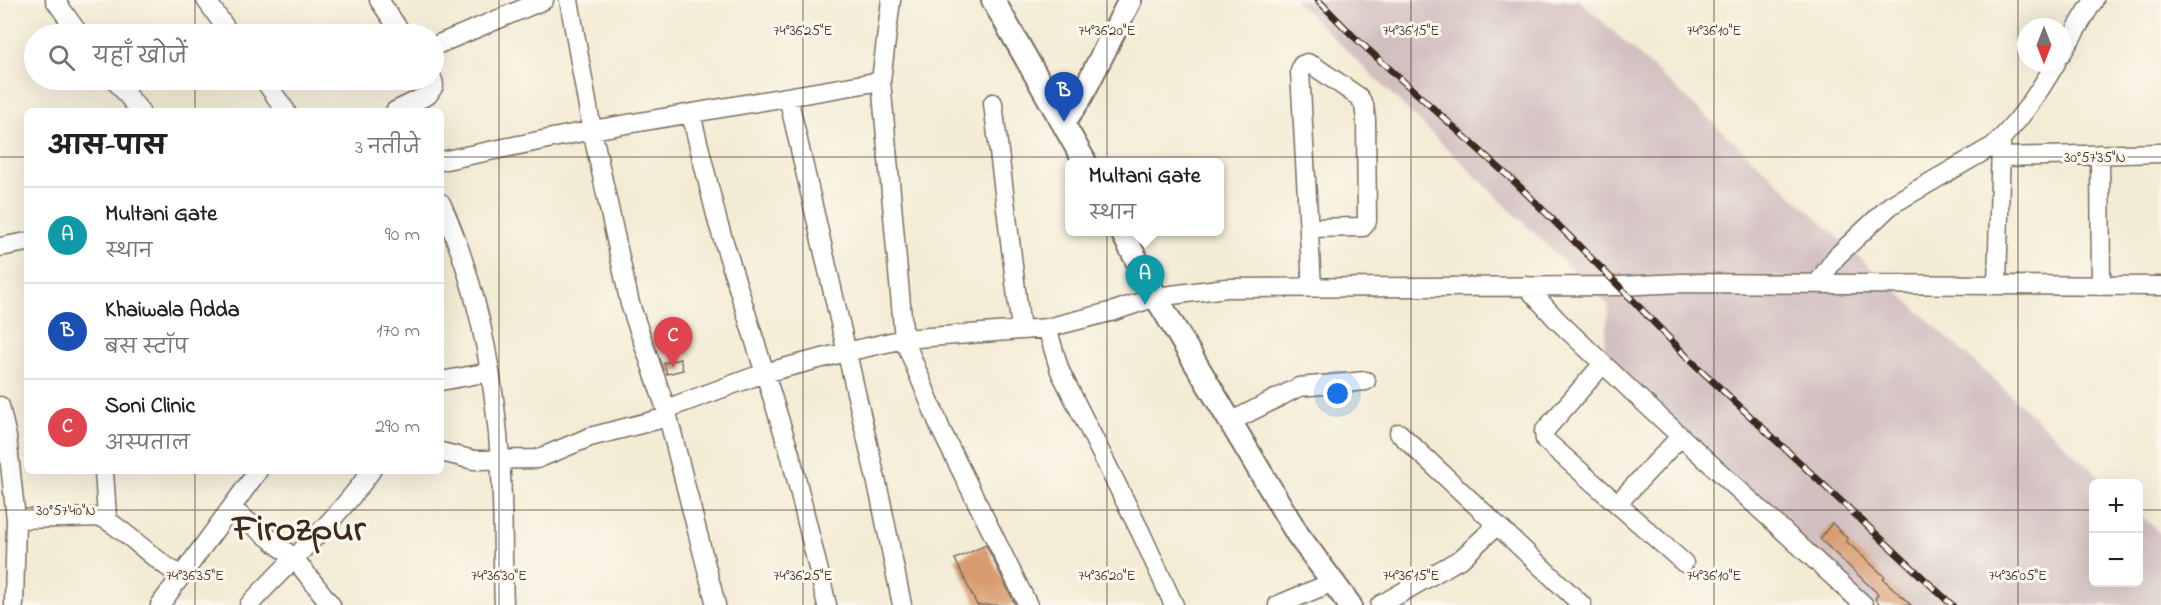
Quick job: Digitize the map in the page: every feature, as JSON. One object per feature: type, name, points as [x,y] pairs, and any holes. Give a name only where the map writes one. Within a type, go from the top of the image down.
[{"type":"main road","points":[[993,0],[1083,158]]},
{"type":"main road","points":[[1064,122],[1081,97],[1130,0]]},
{"type":"main road","points":[[1125,236],[1156,297],[1298,535],[1350,605]]},
{"type":"street","points":[[55,0],[72,24]]},
{"type":"street","points":[[206,0],[224,24]]},
{"type":"street","points":[[379,0],[395,24]]},
{"type":"street","points":[[444,42],[544,0]]},
{"type":"street","points":[[569,0],[592,130],[630,304],[667,413],[716,605]]},
{"type":"street","points":[[891,0],[880,81],[904,339],[942,432],[1028,605]]},
{"type":"street","points":[[2071,38],[2094,0]]},
{"type":"street","points":[[1308,228],[1363,227],[1367,221],[1367,176],[1366,120],[1362,100],[1314,66],[1306,63],[1302,65],[1300,71],[1308,228],[1312,287]]},
{"type":"street","points":[[1997,285],[2001,148],[2050,72]]},
{"type":"street","points":[[444,159],[592,130],[880,81]]},
{"type":"street","points":[[123,90],[138,108]]},
{"type":"street","points":[[271,90],[284,108]]},
{"type":"street","points":[[401,108],[428,95],[431,90]]},
{"type":"street","points":[[788,97],[902,605]]},
{"type":"street","points":[[993,103],[1021,330]]},
{"type":"street","points":[[691,114],[718,223],[791,457],[827,605]]},
{"type":"street","points":[[1817,284],[1836,257],[1891,205],[1993,146],[2100,154],[2161,153]]},
{"type":"street","points":[[2100,154],[2101,285]]},
{"type":"street","points":[[444,210],[458,242],[480,318],[490,372],[500,460],[504,605]]},
{"type":"street","points":[[0,248],[24,243]]},
{"type":"street","points":[[444,453],[474,460],[537,459],[590,437],[667,413],[764,373],[846,352],[904,339],[1047,328],[1114,311],[1156,297],[1226,288],[1671,285],[1682,283],[2161,286]]},
{"type":"street","points":[[1526,286],[1557,320],[1603,364],[1864,605]]},
{"type":"street","points":[[1047,328],[1060,371],[1141,533],[1174,605]]},
{"type":"street","points":[[1603,364],[1547,428],[1544,437],[1546,442],[1684,562]]},
{"type":"street","points":[[444,380],[490,372]]},
{"type":"street","points":[[1230,422],[1299,387],[1366,381]]},
{"type":"street","points":[[0,408],[7,437],[16,519],[14,605]]},
{"type":"street","points":[[1399,433],[1582,605]]},
{"type":"street","points":[[1617,504],[1681,436]]},
{"type":"street","points":[[103,518],[107,517],[104,474]]},
{"type":"street","points":[[160,605],[256,474]]},
{"type":"street","points":[[249,605],[342,510],[369,474]]},
{"type":"street","points":[[231,508],[294,558],[331,605]]},
{"type":"street","points":[[16,519],[103,518],[117,525],[162,565],[182,576]]},
{"type":"street","points":[[1380,605],[1462,558],[1497,525]]},
{"type":"street","points":[[1278,605],[1333,582]]},
{"type":"shaded area","points":[[1295,0],[1579,0],[2102,479],[2089,479],[2089,587],[2143,587],[2143,517],[2161,534],[2161,605],[1863,605],[1602,362],[1609,306]]},
{"type":"building","points":[[680,359],[683,370],[667,374],[664,363]]},
{"type":"building","points":[[1832,523],[1848,539],[1846,541],[1911,605],[1881,605],[1875,599],[1878,594],[1820,539]]},
{"type":"building","points":[[986,545],[1015,605],[977,605],[955,559]]},
{"type":"railway","points":[[1318,0],[1352,35],[1518,185],[1689,359],[1952,605]]},
{"type":"place","name":"Khaiwala Adda","points":[[1064,122]]},
{"type":"place","name":"Multani Gate","points":[[1145,305]]},
{"type":"place","name":"Soni Clinic","points":[[673,367]]},
{"type":"district","name":"Firozpur","points":[[299,527]]}]
